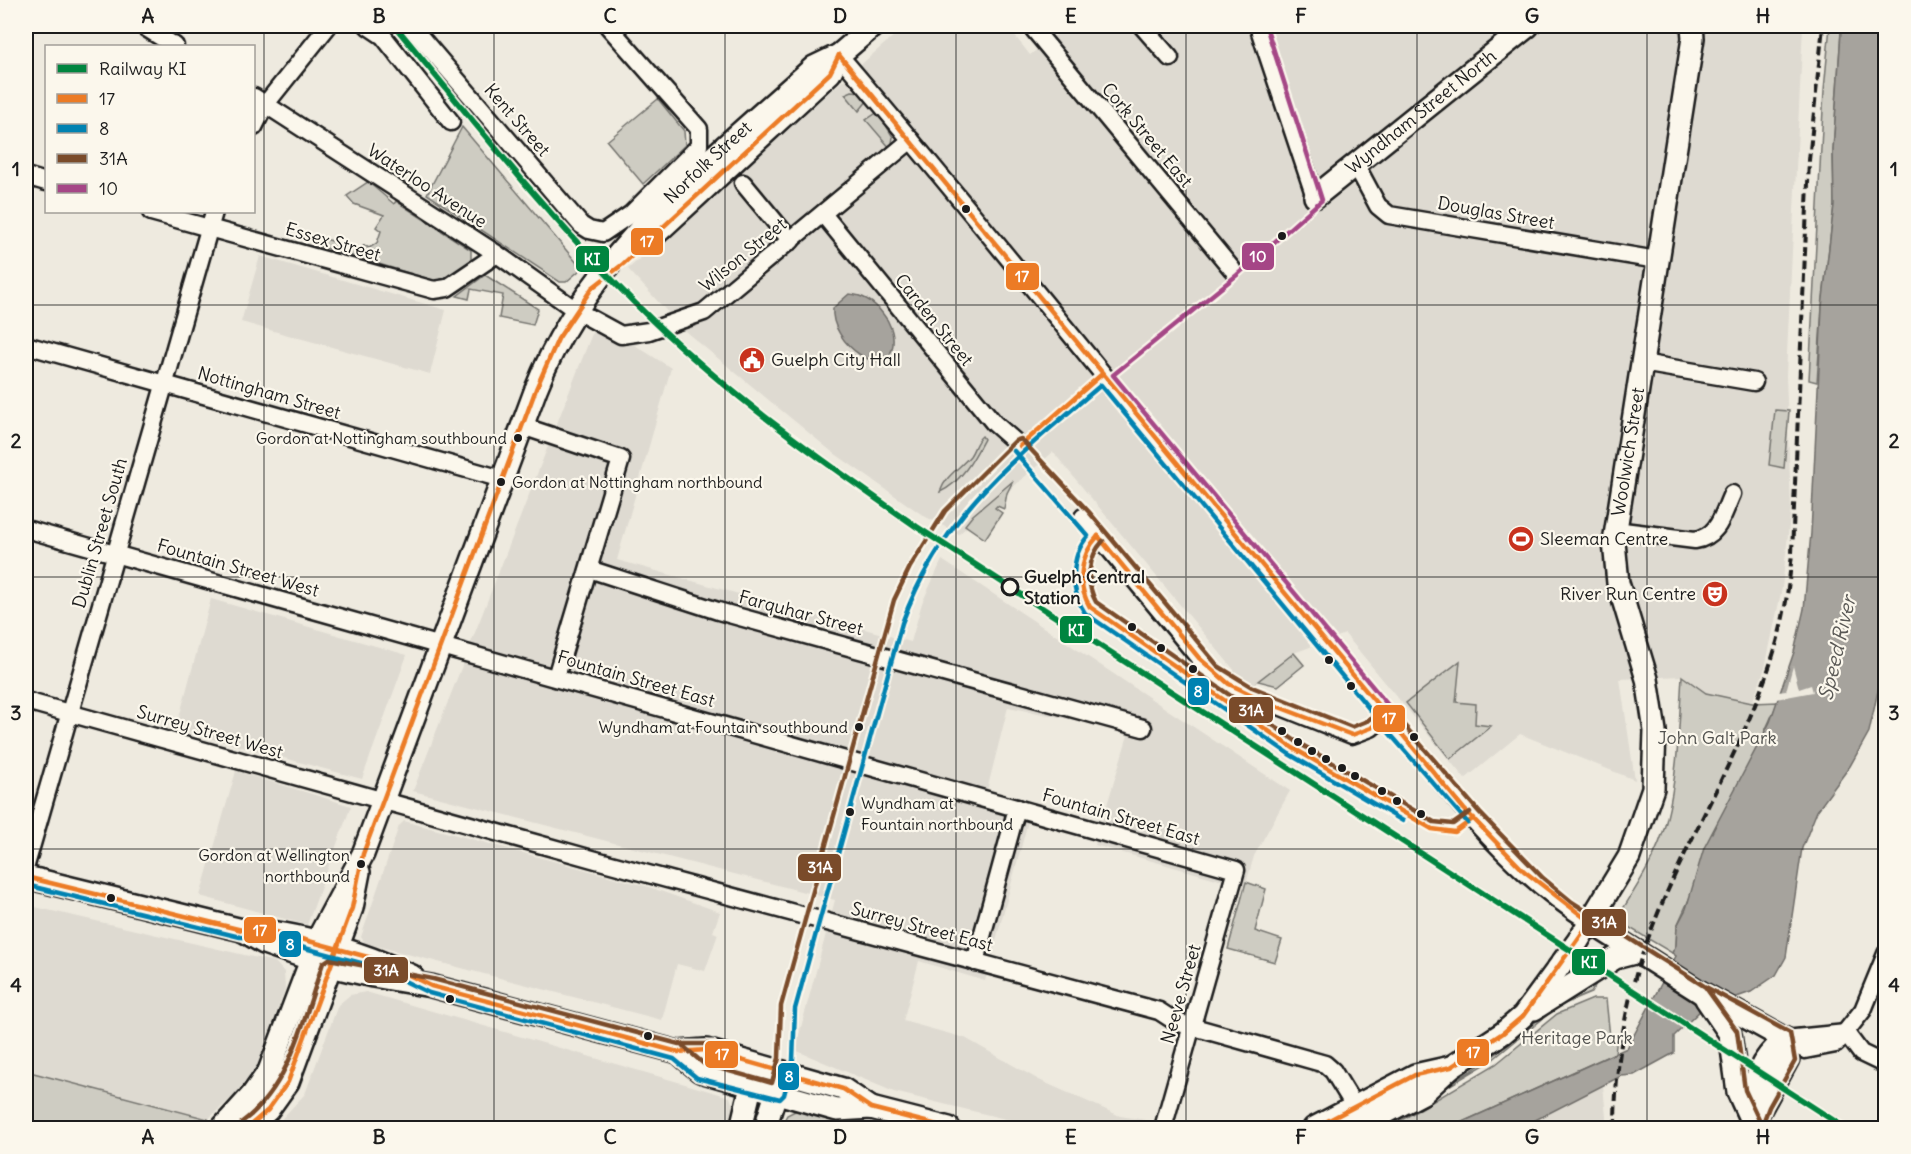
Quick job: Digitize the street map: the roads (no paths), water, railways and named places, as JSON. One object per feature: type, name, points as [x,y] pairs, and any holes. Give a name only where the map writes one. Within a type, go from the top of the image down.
[{"type":"main road","name":"Norfolk Street","points":[[324,954],[332,907],[363,854],[384,801],[546,364],[577,311],[592,288],[623,264],[830,73],[839,55],[873,26]]},
{"type":"main road","name":"Wyndham Street North","points":[[1315,197],[1528,26]]},
{"type":"main road","name":"Woolwich Street","points":[[1523,1016],[1590,922],[1629,857],[1649,804],[1654,771],[1656,731],[1651,698],[1618,583],[1615,561],[1616,530],[1694,30]]},
{"type":"main road","points":[[26,877],[242,930],[268,930],[373,976],[431,986],[678,1052],[706,1050],[843,1089],[871,1108]]},
{"type":"main road","points":[[1590,922],[1700,992],[1785,1039],[1768,1054],[1752,1086],[1753,1127]]},
{"type":"main road","points":[[1357,1128],[1423,1093],[1451,1067],[1503,1033],[1523,1016],[1615,958],[1638,952]]},
{"type":"main road","points":[[222,1128],[261,1084],[269,1071],[324,954]]},
{"type":"main road","points":[[246,1128],[268,1110],[288,1082],[324,954]]},
{"type":"main road","points":[[1700,992],[1727,1026],[1732,1043],[1738,1092],[1753,1127]]},
{"type":"main road","points":[[678,1052],[700,1071],[837,1110],[871,1108],[949,1128]]},
{"type":"main road","points":[[741,1128],[757,1065]]},
{"type":"main road","points":[[1314,1128],[1415,1075],[1451,1067]]},
{"type":"main road","points":[[765,1128],[783,1072]]},
{"type":"street","points":[[143,26],[173,45]]},
{"type":"street","points":[[255,122],[259,101],[328,26]]},
{"type":"street","points":[[368,26],[383,36],[451,122]]},
{"type":"street","name":"Kent Street","points":[[411,26],[581,225],[597,233],[609,231],[631,214],[699,146],[699,129],[608,26]]},
{"type":"street","name":"Cork Street East","points":[[1031,26],[1232,269]]},
{"type":"street","points":[[1142,26],[1170,58]]},
{"type":"street","points":[[1258,26],[1315,197]]},
{"type":"street","points":[[839,55],[1386,715],[1521,868],[1568,908],[1590,922]]},
{"type":"street","name":"Waterloo Avenue","points":[[259,101],[497,254],[577,311]]},
{"type":"street","name":"Wilson Street","points":[[577,311],[621,335],[633,335],[704,312],[911,140]]},
{"type":"street","name":"Douglas Street","points":[[1356,165],[1378,206],[1389,215],[1657,260]]},
{"type":"street","points":[[26,177],[45,182]]},
{"type":"street","points":[[743,183],[786,245]]},
{"type":"street","name":"Essex Street","points":[[160,213],[211,219],[434,290],[447,288],[497,254]]},
{"type":"street","name":"Carden Street","points":[[823,214],[965,389],[1004,434],[1020,446]]},
{"type":"street","name":"Dublin Street South","points":[[26,865],[162,383],[211,219]]},
{"type":"street","name":"Nottingham Street","points":[[26,345],[502,479]]},
{"type":"street","points":[[1641,363],[1754,382]]},
{"type":"street","points":[[522,426],[621,459],[556,677]]},
{"type":"street","points":[[1616,530],[1704,539],[1718,526],[1732,494]]},
{"type":"street","points":[[1083,517],[1199,658],[1229,684],[1271,704],[1352,735],[1371,728],[1386,715]]},
{"type":"street","name":"Fountain Street West","points":[[26,529],[441,644]]},
{"type":"street","name":"Farquhar Street","points":[[589,569],[718,611],[1143,728]]},
{"type":"street","name":"Fountain Street East","points":[[441,644],[1236,870]]},
{"type":"street","name":"Surrey Street West","points":[[26,700],[384,801]]},
{"type":"street","name":"Surrey Street East","points":[[384,801],[1159,1011],[1176,1022],[1325,1064],[1333,1071],[1355,1107]]},
{"type":"street","points":[[975,962],[1017,808]]},
{"type":"street","name":"Neeve Street","points":[[1163,1128],[1236,870]]},
{"type":"street","points":[[1846,1033],[1867,1002],[1886,954]]},
{"type":"street","points":[[1785,1039],[1846,1033]]},
{"type":"street","points":[[1846,1033],[1861,1053],[1886,1065]]},
{"type":"water","name":"Speed River","points":[[1844,26],[1885,26],[1885,659],[1869,732],[1850,766],[1817,811],[1802,848],[1786,957],[1776,975],[1751,992],[1702,1009],[1674,1036],[1674,1053],[1634,1075],[1621,1076],[1520,1128],[1449,1128],[1627,1048],[1676,956],[1672,953],[1676,945],[1677,926],[1686,909],[1704,848],[1770,722],[1794,652],[1804,609],[1811,533],[1822,307],[1834,205],[1833,150],[1841,32]]},
{"type":"water","points":[[849,294],[872,303],[890,324],[893,344],[889,356],[881,361],[871,360],[860,354],[849,346],[840,334],[834,321],[833,308]]},
{"type":"water","points":[[577,1125],[593,1128],[476,1128],[481,1127]]},
{"type":"railway","points":[[1615,1128],[1620,1049],[1637,971],[1668,890],[1760,693],[1774,652],[1788,591],[1792,553],[1809,160],[1823,26]]},
{"type":"rail line","name":"KI","points":[[395,26],[519,177],[617,285],[683,349],[780,429],[917,527],[1845,1128]]},
{"type":"place","name":"Guelph City Hall","points":[[752,360]]},
{"type":"place","name":"Gordon at Nottingham southbound","points":[[518,438]]},
{"type":"place","name":"Gordon at Nottingham northbound","points":[[501,482]]},
{"type":"place","name":"Sleeman Centre","points":[[1521,539]]},
{"type":"place","name":"Guelph Central Station","points":[[1010,587]]},
{"type":"place","name":"River Run Centre","points":[[1715,594]]},
{"type":"place","name":"Wyndham at Fountain southbound","points":[[859,727]]},
{"type":"place","name":"Wyndham at Fountain northbound","points":[[850,812]]},
{"type":"place","name":"Gordon at Wellington northbound","points":[[361,864]]},
{"type":"park label","name":"John Galt Park","points":[[1717,738]]},
{"type":"park label","name":"Heritage Park","points":[[1577,1038]]}]
